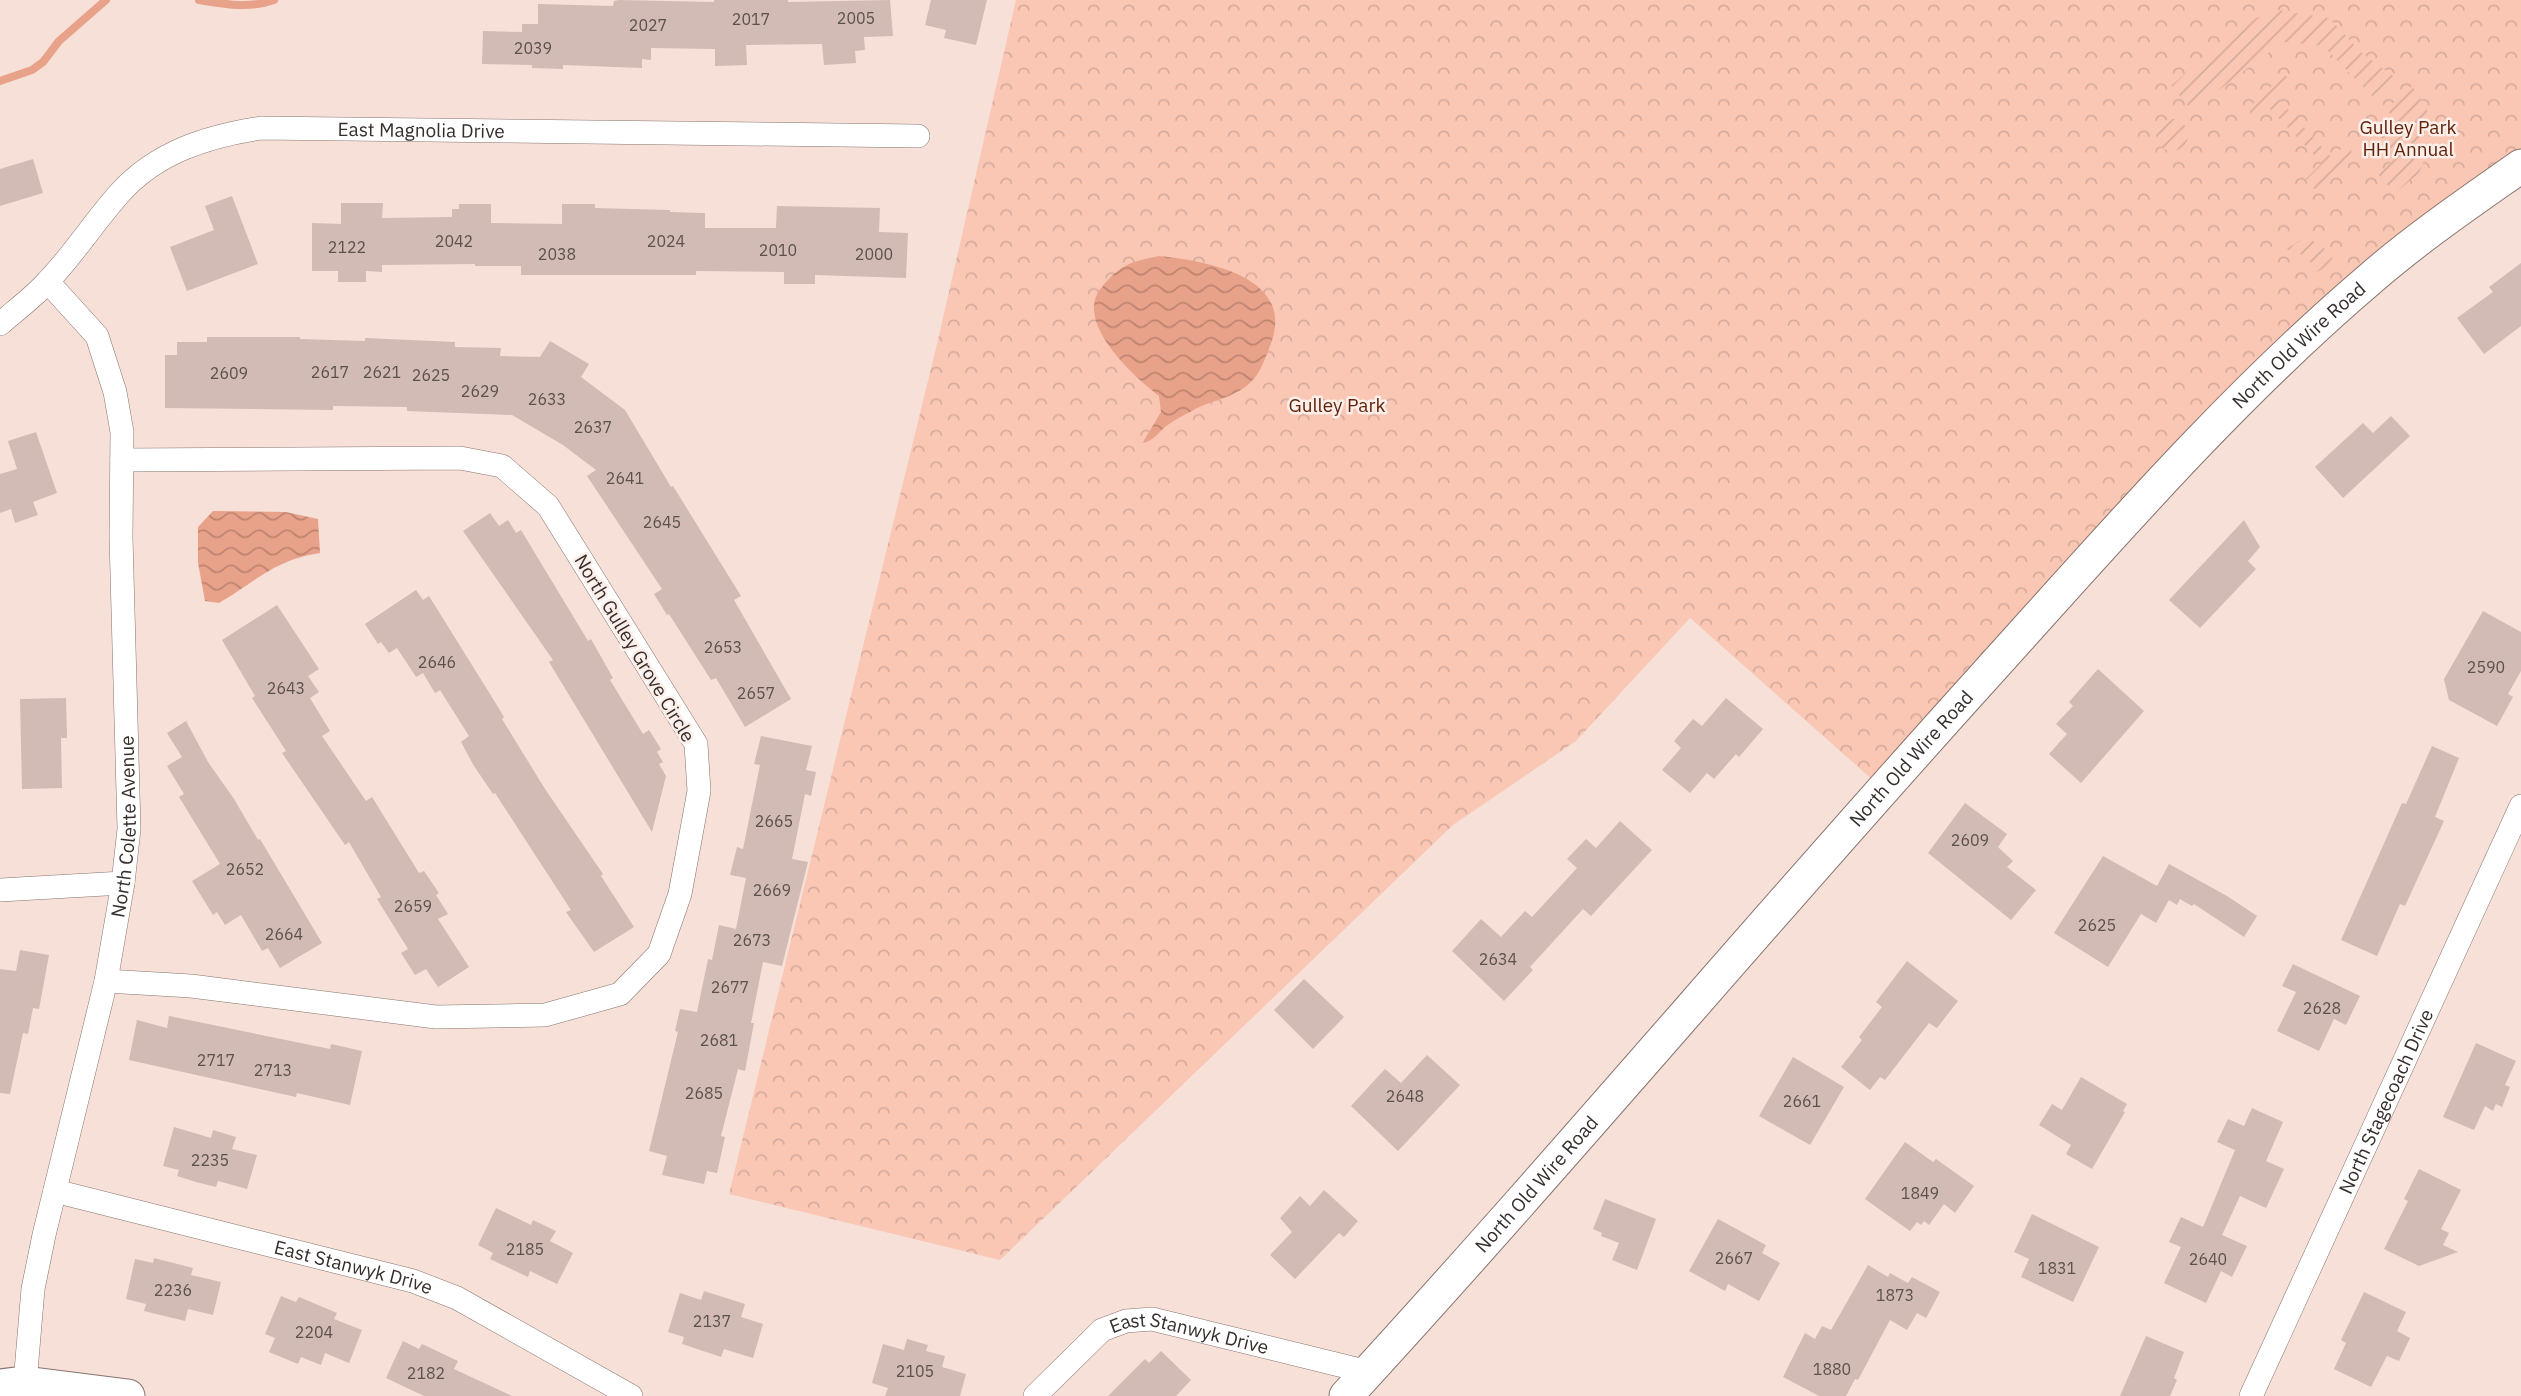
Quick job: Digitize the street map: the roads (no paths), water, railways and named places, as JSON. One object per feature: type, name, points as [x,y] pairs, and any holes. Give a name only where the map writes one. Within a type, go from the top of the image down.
[{"type":"street","name":"East Magnolia Drive","points":[[0,324],[48,282],[121,192],[145,171],[171,153],[226,133],[261,128],[918,136]]},
{"type":"street","name":"North Old Wire Road","points":[[1346,1396],[1873,801],[2171,470],[2316,327],[2372,276],[2521,166]]},
{"type":"street","name":"North Colette Avenue","points":[[13,1385],[55,1191],[106,981],[123,883],[129,829],[121,537],[122,432],[115,392],[97,336],[48,282]]},
{"type":"street","name":"North Gulley Grove Circle","points":[[106,981],[191,986],[436,1017],[545,1015],[620,994],[659,954],[680,894],[699,791],[696,744],[548,506],[502,466],[460,458],[122,460]]},
{"type":"street","name":"North Stagecoach Drive","points":[[2252,1396],[2521,807]]},
{"type":"street","points":[[0,890],[123,883]]},
{"type":"street","name":"East Stanwyk Drive","points":[[55,1191],[272,1248],[413,1281],[457,1298],[631,1396]]},
{"type":"street","name":"East Stanwyk Drive","points":[[1035,1396],[1102,1330],[1126,1321],[1152,1319],[1368,1372]]},
{"type":"street","points":[[13,1385],[128,1396]]},
{"type":"water","points":[[1159,256],[1201,262],[1243,277],[1260,289],[1271,304],[1275,323],[1264,361],[1250,383],[1236,393],[1199,407],[1177,419],[1144,443],[1161,412],[1159,396],[1128,368],[1108,344],[1095,318],[1094,306],[1100,290],[1118,271],[1136,261]]},
{"type":"water","points":[[213,511],[286,512],[318,519],[320,553],[278,566],[219,603],[205,601],[198,563],[198,527]]},
{"type":"waterway","points":[[0,81],[32,70],[43,62],[59,41],[106,0]]},
{"type":"waterway","points":[[199,0],[246,5],[274,0]]},
{"type":"park label","name":"Gulley Park HH Annual","points":[[2408,138]]},
{"type":"park label","name":"Gulley Park","points":[[1337,405]]}]
